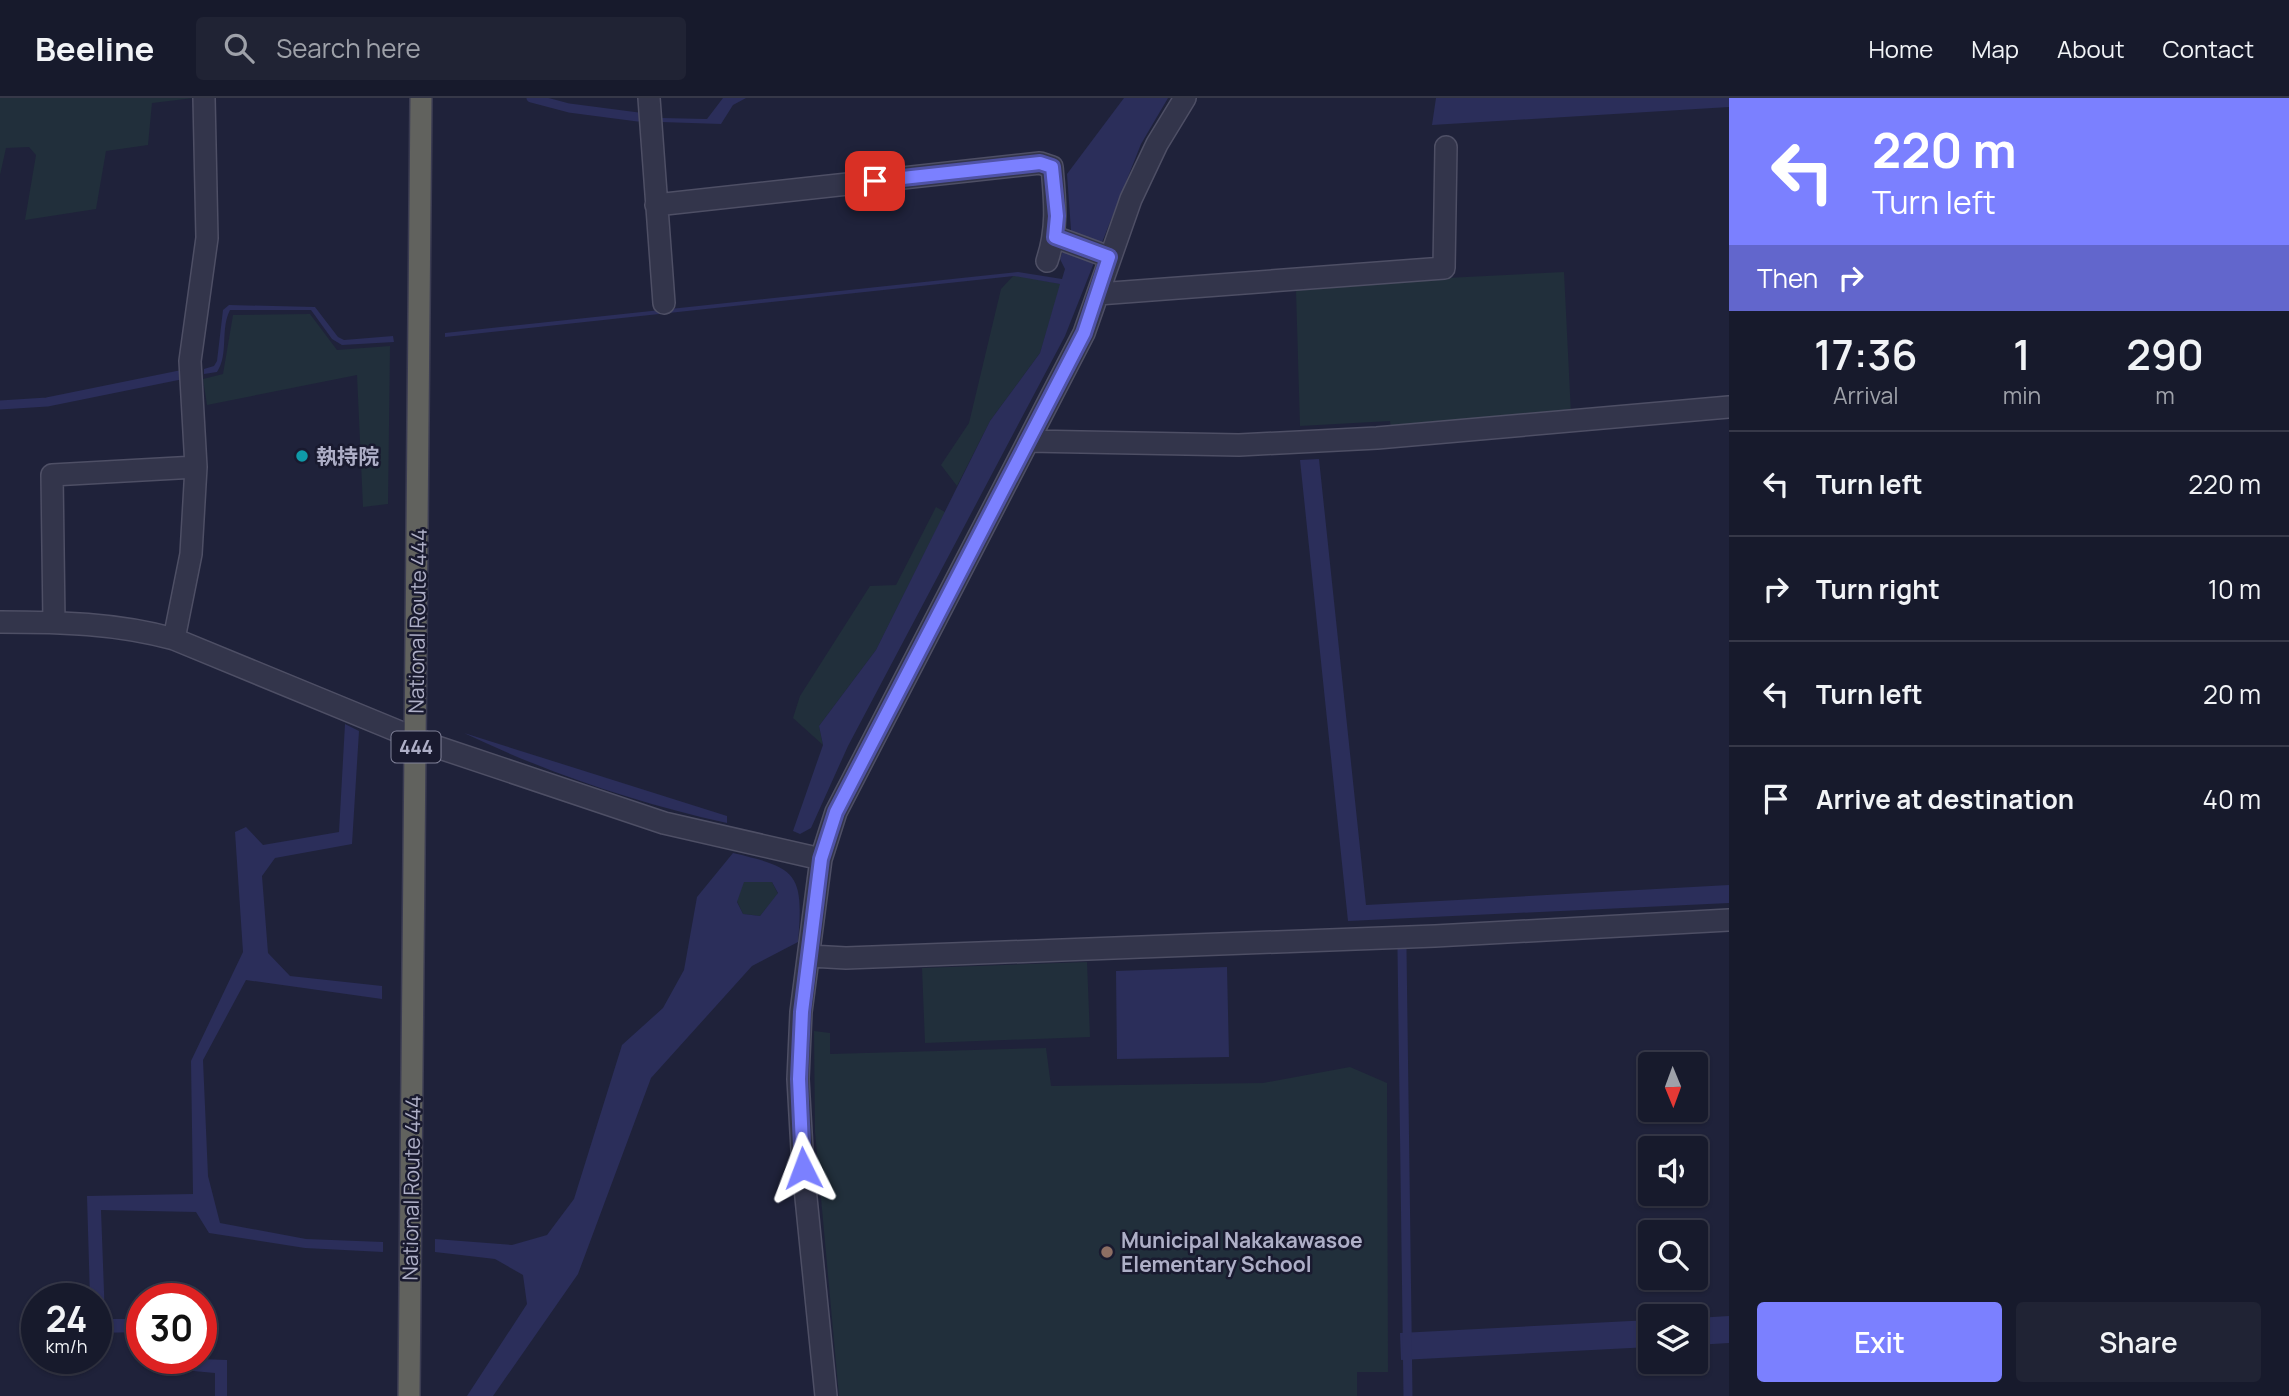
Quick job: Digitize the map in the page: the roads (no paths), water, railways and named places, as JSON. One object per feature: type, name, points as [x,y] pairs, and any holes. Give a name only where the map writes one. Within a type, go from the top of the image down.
[{"type":"highway","name":"National Route 444","points":[[409,1396],[421,98]]},
{"type":"street","points":[[174,639],[191,554],[196,467],[190,361],[207,237],[204,98]]},
{"type":"street","points":[[649,98],[664,303]]},
{"type":"street","points":[[826,1396],[803,1168],[799,1079],[802,1012],[821,859],[836,812],[1084,333],[1109,257],[1136,188],[1157,144],[1185,98]]},
{"type":"street","points":[[1098,294],[1444,268],[1446,147]]},
{"type":"street","points":[[656,205],[1040,163],[1052,167],[1057,216],[1055,237],[1047,261]]},
{"type":"street","points":[[1055,237],[1109,257]]},
{"type":"street","points":[[1029,441],[1239,445],[1729,407]]},
{"type":"street","points":[[54,622],[52,475],[196,467]]},
{"type":"street","points":[[0,622],[54,622],[134,628],[174,639],[416,740],[664,823],[821,859]]},
{"type":"street","points":[[810,956],[846,958],[1435,936],[1729,920]]},
{"type":"water","points":[[723,98],[746,98],[733,105],[721,124],[661,122],[661,118],[707,119]]},
{"type":"water","points":[[1124,98],[1168,98],[1141,144],[1065,336],[848,746],[811,828],[800,834],[793,831],[823,745],[819,726],[876,650],[990,421],[1040,353],[1060,284],[1014,276],[445,337],[445,333],[1018,272],[1062,279],[1065,269],[1060,259],[1071,230],[1067,174]]},
{"type":"water","points":[[1436,98],[1729,98],[1729,107],[1432,125]]},
{"type":"water","points":[[229,305],[315,307],[338,337],[344,340],[393,336],[394,342],[342,345],[332,339],[311,310],[230,310],[225,325],[221,365],[217,372],[204,374],[204,369],[214,366],[217,361],[223,310]]},
{"type":"water","points":[[1319,459],[1366,905],[1729,885],[1729,903],[1348,921],[1300,460]]},
{"type":"water","points":[[345,724],[359,731],[352,844],[275,858],[262,876],[268,953],[290,976],[382,986],[382,999],[246,980],[203,1060],[208,1176],[220,1223],[306,1239],[383,1242],[383,1252],[305,1248],[209,1233],[196,1212],[101,1210],[104,1283],[90,1283],[87,1196],[193,1194],[191,1061],[243,952],[235,832],[246,827],[263,845],[339,832]]},
{"type":"water","points":[[464,733],[727,816],[727,823],[593,786]]},
{"type":"water","points":[[733,853],[771,864],[792,877],[797,887],[800,919],[798,942],[752,966],[651,1078],[578,1274],[493,1396],[467,1396],[527,1304],[523,1275],[495,1259],[435,1252],[435,1239],[512,1245],[547,1235],[574,1199],[622,1045],[663,1008],[684,970],[697,897]],"holes":[[[744,882],[772,882],[778,893],[760,916],[743,914],[737,902]]]},
{"type":"water","points":[[1227,967],[1229,1057],[1117,1059],[1116,971]]},
{"type":"water","points":[[1729,1316],[1729,1343],[1708,1344],[1708,1317]]},
{"type":"water","points":[[112,1319],[126,1319],[126,1332],[112,1333]]},
{"type":"water","points":[[1638,1321],[1638,1348],[1401,1360],[1400,1333]]},
{"type":"water","points":[[217,1360],[227,1360],[227,1396],[215,1396]]},
{"type":"waterway","points":[[531,98],[569,108],[638,117]]},
{"type":"waterway","points":[[0,405],[47,402],[180,375]]},
{"type":"waterway","points":[[1402,949],[1408,1396]]},
{"type":"place","name":"執持院","points":[[302,456]]},
{"type":"place","name":"Municipal Nakakawasoe Elementary School","points":[[1107,1252]]}]
